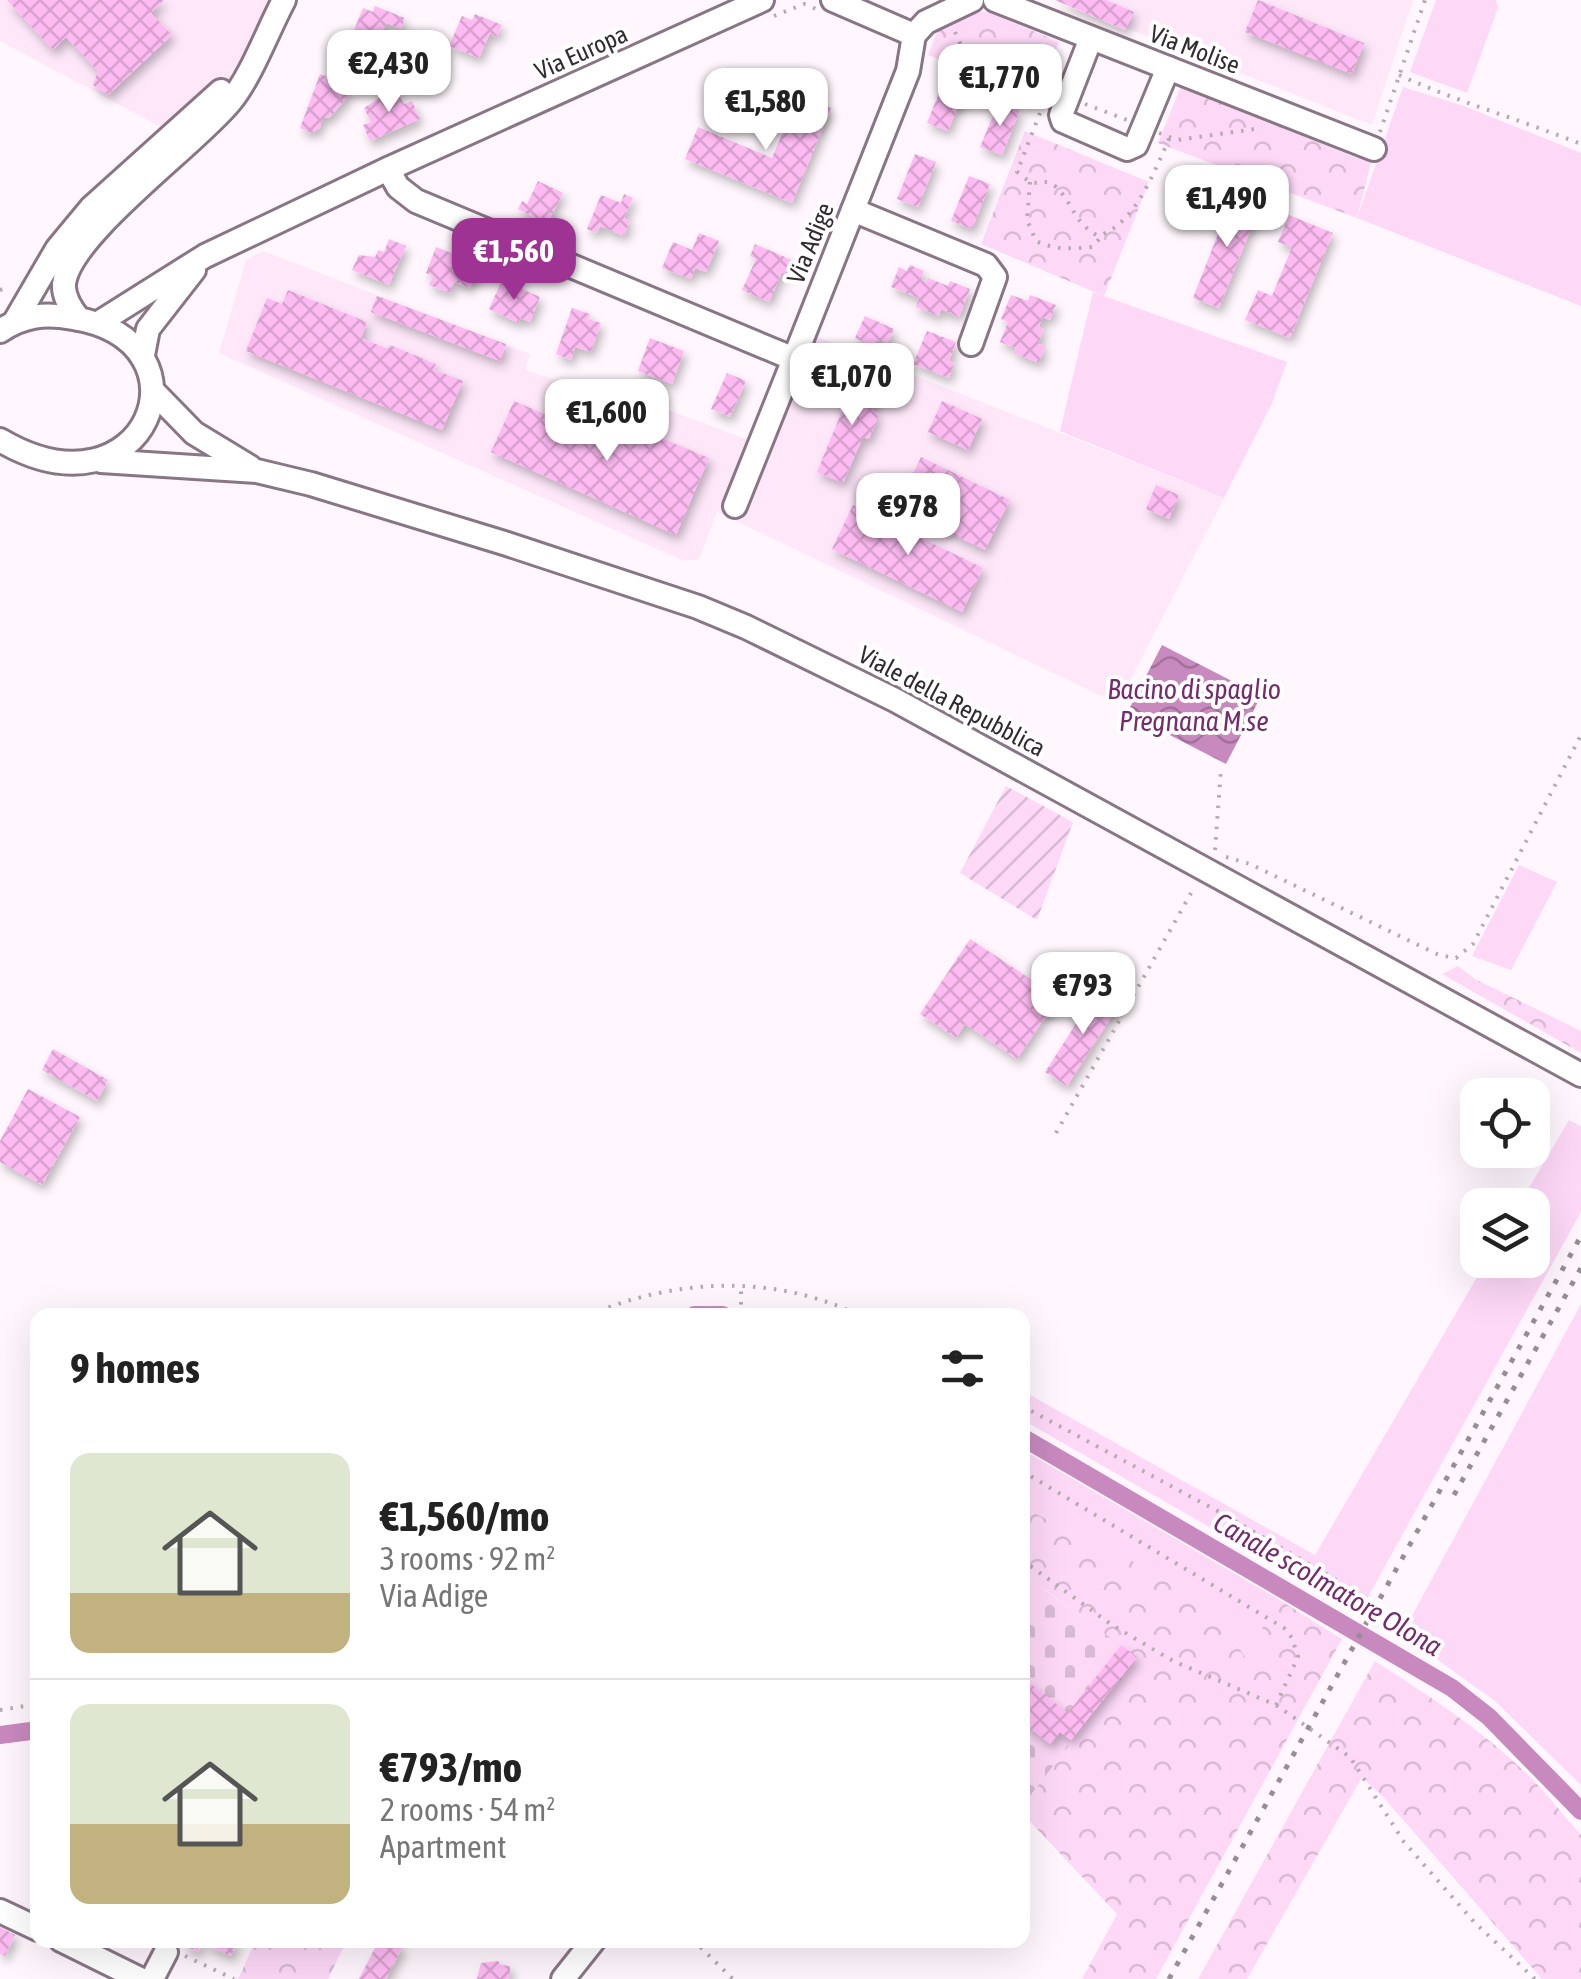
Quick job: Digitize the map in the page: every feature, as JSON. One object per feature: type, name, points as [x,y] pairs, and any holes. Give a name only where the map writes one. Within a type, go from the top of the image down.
[{"type":"street","points":[[8,326],[56,250],[91,208],[210,102],[254,56],[284,0]]},
{"type":"street","name":"Via Europa","points":[[90,320],[205,256],[388,168],[762,0]]},
{"type":"street","points":[[833,0],[914,35],[926,22],[972,0]]},
{"type":"street","name":"Via Molise","points":[[995,0],[1374,149]]},
{"type":"street","name":"Via Adige","points":[[735,506],[908,71],[914,35]]},
{"type":"street","points":[[1091,38],[1062,121],[1128,149],[1136,145],[1168,68]]},
{"type":"street","points":[[101,461],[127,446],[143,427],[150,413],[153,390],[143,355],[120,334],[70,308],[63,288],[66,277],[88,240],[118,208],[227,106],[251,70],[254,56]]},
{"type":"street","points":[[388,168],[398,187],[416,202],[794,358]]},
{"type":"street","points":[[853,210],[986,266],[996,277],[971,344]]},
{"type":"street","name":"Via Europa","points":[[143,355],[148,328],[205,256]]},
{"type":"street","points":[[8,326],[50,314],[90,320]]},
{"type":"street","name":"Viale della Repubblica","points":[[153,390],[194,433],[257,471]]},
{"type":"street","name":"Viale della Repubblica","points":[[0,440],[20,452],[74,464],[101,461],[257,471],[504,543],[746,626],[894,700],[1581,1075]]},
{"type":"street","points":[[0,1910],[30,1925]]},
{"type":"street","points":[[77,1948],[140,1979]]},
{"type":"street","points":[[563,1979],[588,1948]]},
{"type":"street","points":[[152,1979],[166,1952]]},
{"type":"path","points":[[1374,149],[1425,0]]},
{"type":"path","points":[[1399,75],[1581,144]]},
{"type":"path","points":[[1043,106],[1017,172],[1030,182],[1047,181],[1066,200],[1079,225],[1103,235]]},
{"type":"path","points":[[1030,182],[1027,220],[1036,241],[1049,247],[1092,247],[1124,219],[1170,138]]},
{"type":"path","points":[[1214,855],[1221,769]]},
{"type":"path","points":[[741,1286],[741,1308]]},
{"type":"path","points":[[611,1308],[672,1288],[741,1286],[812,1297],[841,1308]]},
{"type":"path","points":[[1030,1410],[1224,1514],[1338,1582]]},
{"type":"path","points":[[1030,1476],[1284,1628],[1298,1657],[1276,1705]]},
{"type":"path","points":[[1030,1565],[1112,1624],[1173,1660],[1276,1705],[1350,1757],[1404,1842],[1475,1923],[1535,1979]]},
{"type":"path","points":[[0,1710],[30,1705]]},
{"type":"path","points":[[701,1948],[733,1979]]},
{"type":"path","points":[[166,1952],[179,1953],[234,1979]]},
{"type":"shaded area","points":[[0,0],[284,0],[229,84],[174,134],[0,41]]},
{"type":"shaded area","points":[[1055,0],[1413,0],[1372,125]]},
{"type":"shaded area","points":[[263,251],[530,354],[525,370],[603,395],[615,390],[759,444],[805,332],[1224,498],[1118,704],[717,512],[699,559],[684,561],[219,353],[246,260]]},
{"type":"green space","points":[[1436,0],[1496,0],[1498,8],[1467,93],[1410,72]]},
{"type":"green space","points":[[989,12],[1059,42],[1038,98],[928,55],[938,30]]},
{"type":"green space","points":[[1181,86],[1354,157],[1372,159],[1357,218],[1158,143]]},
{"type":"green space","points":[[1403,87],[1464,106],[1581,153],[1581,306],[1357,218]]},
{"type":"green space","points":[[1025,131],[1149,182],[1104,296],[981,244]]},
{"type":"green space","points":[[1093,292],[1287,362],[1272,403],[1224,498],[1060,431]]},
{"type":"green space","points":[[1006,786],[1073,822],[1037,920],[960,873]]},
{"type":"green space","points":[[1519,865],[1557,882],[1511,970],[1472,956]]},
{"type":"green space","points":[[1458,966],[1475,979],[1581,1031],[1581,1053],[1442,974]]},
{"type":"green space","points":[[1569,1120],[1581,1126],[1581,1212],[1550,1268],[1550,1188],[1529,1188],[1541,1168],[1550,1168],[1550,1152]]},
{"type":"green space","points":[[1477,1278],[1544,1278],[1359,1613],[1030,1424],[1030,1395],[1315,1555]]},
{"type":"green space","points":[[1581,1304],[1581,1785],[1495,1701],[1402,1634]]},
{"type":"green space","points":[[1030,1454],[1278,1599],[1246,1658],[1212,1609],[1114,1550],[1030,1511]]},
{"type":"green space","points":[[1030,1511],[1114,1550],[1212,1609],[1246,1658],[1278,1599],[1342,1639],[1156,1979],[1082,1979],[1117,1914],[1030,1821],[1030,1796],[1136,1657],[1044,1589],[1030,1604]]},
{"type":"green space","points":[[1043,1589],[1137,1657],[1030,1796],[1030,1603]]},
{"type":"green space","points":[[1375,1661],[1494,1744],[1537,1784],[1581,1835],[1581,1979],[1542,1979],[1362,1777],[1247,1979],[1198,1979]]},
{"type":"green space","points":[[252,1948],[343,1948],[328,1979],[238,1979]]},
{"type":"water","name":"Bacino di spaglio Pregnana M.se","points":[[1162,645],[1261,696],[1226,764],[1127,713]]},
{"type":"building","points":[[7,0],[164,0],[151,13],[172,35],[108,95],[93,85],[98,71],[66,37],[53,50]]},
{"type":"building","points":[[1055,0],[1106,0],[1134,12],[1125,30]]},
{"type":"building","points":[[1258,0],[1364,43],[1352,74],[1245,32]]},
{"type":"building","points":[[375,6],[405,18],[401,29],[386,23],[381,37],[388,39],[382,53],[350,40],[363,8],[373,12]]},
{"type":"building","points":[[475,14],[502,25],[497,37],[490,33],[479,58],[449,46],[462,16],[472,20]]},
{"type":"building","points":[[320,74],[337,81],[349,96],[329,118],[322,118],[320,128],[312,133],[300,128]]},
{"type":"building","points":[[945,78],[966,87],[948,131],[927,123]]},
{"type":"building","points":[[389,91],[404,104],[412,101],[420,119],[370,141],[363,125],[371,122],[364,108]]},
{"type":"building","points":[[798,95],[831,108],[792,203],[685,159],[698,127],[772,158]]},
{"type":"building","points":[[999,102],[1020,110],[1002,155],[980,147]]},
{"type":"building","points":[[915,154],[936,162],[918,207],[897,199]]},
{"type":"building","points":[[969,176],[990,184],[972,229],[951,221]]},
{"type":"building","points":[[538,181],[563,193],[547,224],[518,209],[522,201],[527,204]]},
{"type":"building","points":[[1234,193],[1261,204],[1219,308],[1193,298]]},
{"type":"building","points":[[624,194],[633,198],[624,218],[630,221],[624,236],[600,226],[597,233],[587,229],[601,195],[621,203]]},
{"type":"building","points":[[1289,215],[1333,233],[1290,338],[1245,320],[1258,290],[1272,296],[1292,247],[1278,242]]},
{"type":"building","points":[[699,233],[719,241],[706,272],[695,268],[691,279],[662,268],[673,242],[692,250]]},
{"type":"building","points":[[389,239],[406,246],[389,285],[352,270],[359,255],[375,257],[378,250],[384,252]]},
{"type":"building","points":[[755,244],[794,261],[788,275],[782,272],[769,302],[742,290],[756,259],[750,256]]},
{"type":"building","points":[[436,247],[479,264],[470,288],[454,282],[450,293],[429,285],[433,276],[426,273]]},
{"type":"building","points":[[910,265],[924,271],[921,279],[926,282],[928,278],[948,286],[950,281],[970,289],[959,317],[941,309],[939,316],[916,307],[919,298],[891,287],[899,267],[907,271]]},
{"type":"building","points":[[502,280],[540,297],[530,322],[521,318],[518,323],[489,309]]},
{"type":"building","points":[[288,290],[367,322],[361,338],[436,364],[433,369],[463,381],[442,430],[246,351],[267,298],[282,304]]},
{"type":"building","points":[[1011,295],[1028,301],[1030,295],[1056,305],[1050,320],[1042,317],[1039,327],[1044,329],[1038,344],[1045,346],[1039,363],[1014,353],[1016,348],[1000,342],[1008,322],[1001,319]]},
{"type":"building","points":[[377,296],[506,344],[500,361],[371,312]]},
{"type":"building","points":[[572,308],[601,323],[591,352],[575,347],[571,360],[556,354]]},
{"type":"building","points":[[865,316],[894,329],[887,344],[879,340],[875,347],[855,338]]},
{"type":"building","points":[[927,331],[956,342],[949,361],[954,363],[949,378],[913,364]]},
{"type":"building","points":[[650,338],[684,351],[672,384],[638,371]]},
{"type":"building","points":[[858,372],[884,383],[872,411],[879,414],[869,439],[863,437],[843,483],[817,472]]},
{"type":"building","points":[[727,373],[746,381],[730,417],[711,409]]},
{"type":"building","points":[[514,401],[607,441],[616,419],[709,458],[676,535],[491,452]]},
{"type":"building","points":[[942,401],[982,419],[968,450],[928,432]]},
{"type":"building","points":[[921,457],[1010,500],[985,550],[897,507]]},
{"type":"building","points":[[1156,485],[1179,495],[1169,519],[1146,509]]},
{"type":"building","points":[[853,505],[983,568],[962,612],[832,549]]},
{"type":"building","points":[[970,939],[1032,980],[1049,955],[1075,973],[1017,1059],[965,1024],[956,1038],[920,1014]]},
{"type":"building","points":[[1099,988],[1121,1002],[1067,1086],[1045,1072]]},
{"type":"building","points":[[53,1049],[108,1080],[97,1101],[42,1070]]},
{"type":"building","points":[[28,1089],[80,1117],[42,1185],[0,1162],[0,1141]]},
{"type":"building","points":[[1121,1645],[1137,1657],[1071,1740],[1060,1732],[1050,1744],[1030,1728],[1030,1683],[1068,1713]]},
{"type":"building","points":[[0,1927],[15,1935],[5,1956],[0,1954]]},
{"type":"building","points":[[213,1948],[234,1948],[231,1956]]},
{"type":"building","points":[[375,1948],[402,1948],[386,1979],[359,1979]]},
{"type":"building","points":[[498,1961],[510,1966],[510,1979],[477,1979],[481,1963]]},
{"type":"waterway","name":"Canale scolmatore Olona","points":[[1030,1442],[1452,1688],[1489,1717],[1581,1811]]},
{"type":"waterway","name":"Canale scolmatore Olona","points":[[0,1735],[30,1731]]},
{"type":"railway","points":[[1169,1979],[1581,1236]]},
{"type":"railway","points":[[1454,1495],[1581,1268]]}]
